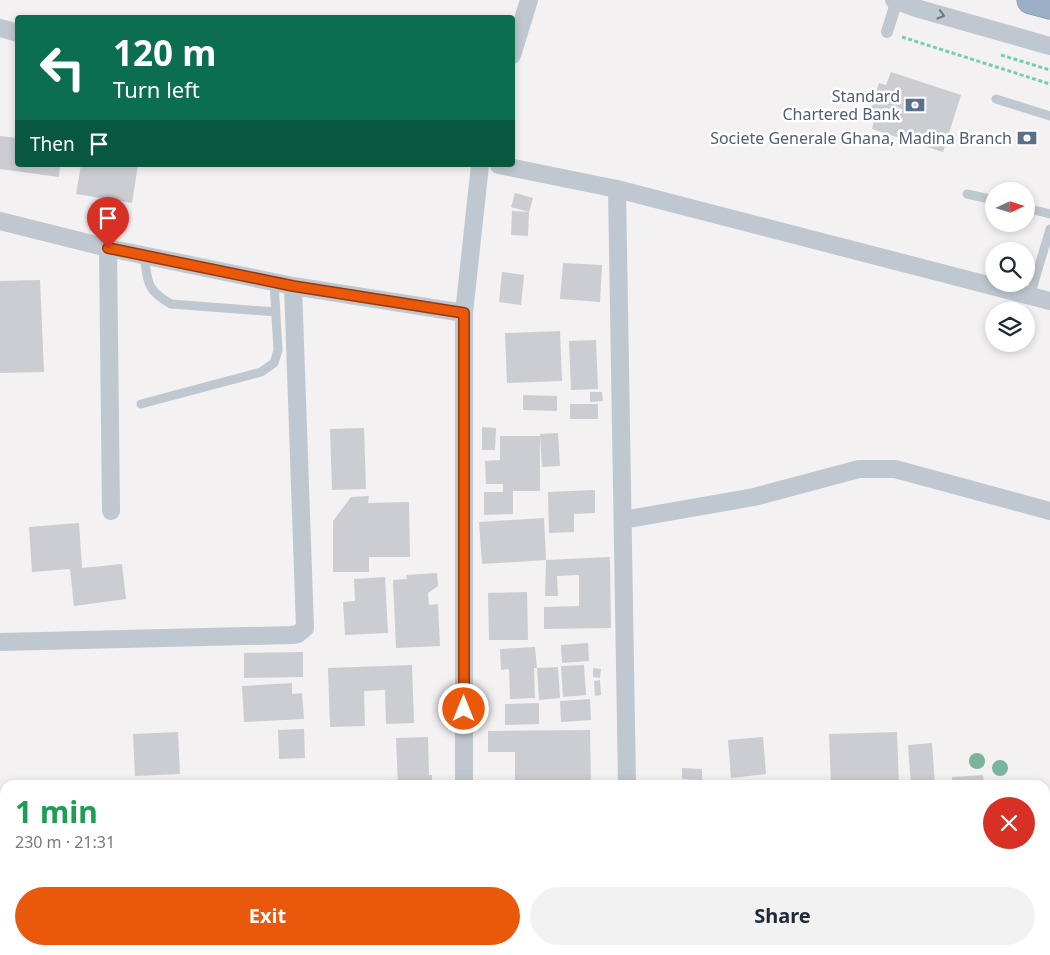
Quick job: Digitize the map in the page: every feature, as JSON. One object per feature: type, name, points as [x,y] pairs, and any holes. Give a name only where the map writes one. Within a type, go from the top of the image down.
[{"type":"highway","points":[[1031,0],[1050,5]]},
{"type":"street","points":[[515,45],[529,0]]},
{"type":"street","points":[[887,32],[896,0],[916,8],[1050,46]]},
{"type":"street","points":[[0,28],[15,32]]},
{"type":"street","points":[[464,780],[464,313],[480,167]]},
{"type":"street","points":[[509,167],[617,189],[1050,301]]},
{"type":"street","points":[[617,189],[627,780]]},
{"type":"street","points":[[0,221],[144,256],[293,286],[464,313]]},
{"type":"street","points":[[108,248],[111,511]]},
{"type":"street","points":[[0,642],[292,635],[298,634],[305,628],[293,286]]},
{"type":"street","points":[[623,520],[754,497],[859,469],[895,470],[1050,511]]},
{"type":"lane","points":[[996,99],[1050,116]]},
{"type":"lane","points":[[967,194],[985,198]]},
{"type":"lane","points":[[1035,210],[1050,214]]},
{"type":"lane","points":[[1030,296],[1050,228]]},
{"type":"lane","points":[[144,256],[149,284],[157,296],[171,304],[276,312]]},
{"type":"lane","points":[[141,404],[261,372],[274,363],[278,350],[274,282]]},
{"type":"path","points":[[887,32],[1050,84]]},
{"type":"building","name":"Standard Chartered Bank","points":[[891,72],[961,95],[943,152],[872,129],[875,118],[869,116],[879,83],[886,85]]},
{"type":"building","points":[[0,136],[15,138],[15,167],[60,167],[59,177],[0,169]]},
{"type":"building","points":[[81,167],[138,167],[132,203],[76,194]]},
{"type":"building","points":[[515,193],[533,198],[529,212],[511,207]]},
{"type":"building","points":[[512,211],[529,212],[528,236],[511,235]]},
{"type":"building","points":[[563,263],[602,265],[600,302],[560,299]]},
{"type":"building","points":[[502,272],[524,275],[521,305],[499,302]]},
{"type":"building","points":[[40,280],[44,372],[0,373],[0,281]]},
{"type":"building","points":[[560,331],[562,381],[507,383],[505,333]]},
{"type":"building","points":[[596,340],[598,389],[571,390],[569,341]]},
{"type":"building","points":[[590,392],[602,392],[603,401],[590,402]]},
{"type":"building","points":[[523,395],[557,396],[557,411],[523,410]]},
{"type":"building","points":[[570,404],[598,404],[598,419],[570,419]]},
{"type":"building","points":[[482,427],[496,428],[495,450],[482,450]]},
{"type":"building","points":[[364,428],[366,489],[332,490],[330,429]]},
{"type":"building","points":[[558,433],[560,466],[542,467],[540,434]]},
{"type":"building","points":[[500,436],[540,436],[540,491],[513,491],[513,514],[484,515],[484,492],[503,492],[503,484],[486,484],[485,461],[500,460]]},
{"type":"building","points":[[595,490],[595,513],[574,514],[574,532],[549,533],[548,492]]},
{"type":"building","points":[[369,496],[368,503],[409,502],[410,557],[369,557],[369,572],[333,572],[333,521],[351,497]]},
{"type":"building","points":[[544,518],[546,560],[482,564],[479,522]]},
{"type":"building","points":[[79,523],[82,568],[122,564],[126,599],[74,606],[70,569],[32,572],[29,527]]},
{"type":"building","points":[[610,557],[611,628],[544,629],[544,607],[579,606],[579,575],[557,576],[558,596],[545,596],[546,560]]},
{"type":"building","points":[[437,573],[438,586],[428,593],[429,605],[438,604],[440,646],[396,648],[393,580],[407,579],[406,575]]},
{"type":"building","points":[[385,577],[388,633],[345,635],[343,602],[355,601],[354,579]]},
{"type":"building","points":[[527,592],[528,640],[489,640],[488,593]]},
{"type":"building","points":[[588,643],[589,661],[562,663],[561,645]]},
{"type":"building","points":[[535,647],[537,668],[534,668],[535,698],[510,699],[509,669],[501,670],[500,649]]},
{"type":"building","points":[[303,652],[303,677],[244,678],[244,653]]},
{"type":"building","points":[[412,665],[414,723],[386,724],[385,690],[364,691],[365,726],[330,727],[328,668]]},
{"type":"building","points":[[584,665],[586,695],[563,697],[561,666]]},
{"type":"building","points":[[558,667],[560,698],[539,700],[537,668]]},
{"type":"building","points":[[593,668],[601,669],[600,678],[593,677]]},
{"type":"building","points":[[600,680],[601,695],[595,696],[594,681]]},
{"type":"building","points":[[292,683],[292,694],[302,693],[304,719],[244,722],[242,686]]},
{"type":"building","points":[[590,699],[591,720],[561,722],[560,701]]},
{"type":"building","points":[[539,703],[539,724],[505,725],[505,704]]},
{"type":"building","points":[[304,729],[305,758],[279,759],[278,730]]},
{"type":"building","points":[[590,730],[591,780],[515,780],[515,752],[488,752],[488,731]]},
{"type":"building","points":[[178,732],[180,774],[135,776],[133,734]]},
{"type":"building","points":[[897,732],[899,780],[831,780],[829,734]]},
{"type":"building","points":[[428,737],[429,775],[432,775],[432,780],[398,780],[396,738]]},
{"type":"building","points":[[763,737],[766,774],[731,778],[728,740]]},
{"type":"building","points":[[932,743],[935,780],[911,780],[908,745]]},
{"type":"building","points":[[682,768],[702,769],[702,780],[682,779]]},
{"type":"building","points":[[983,775],[984,780],[952,780],[952,777]]},
{"type":"place","name":"Standard Chartered Bank","points":[[915,105]]},
{"type":"place","name":"Societe Generale Ghana, Madina Branch","points":[[1027,138]]},
{"type":"route","points":[[108,248],[293,286],[464,313],[464,709]]}]
